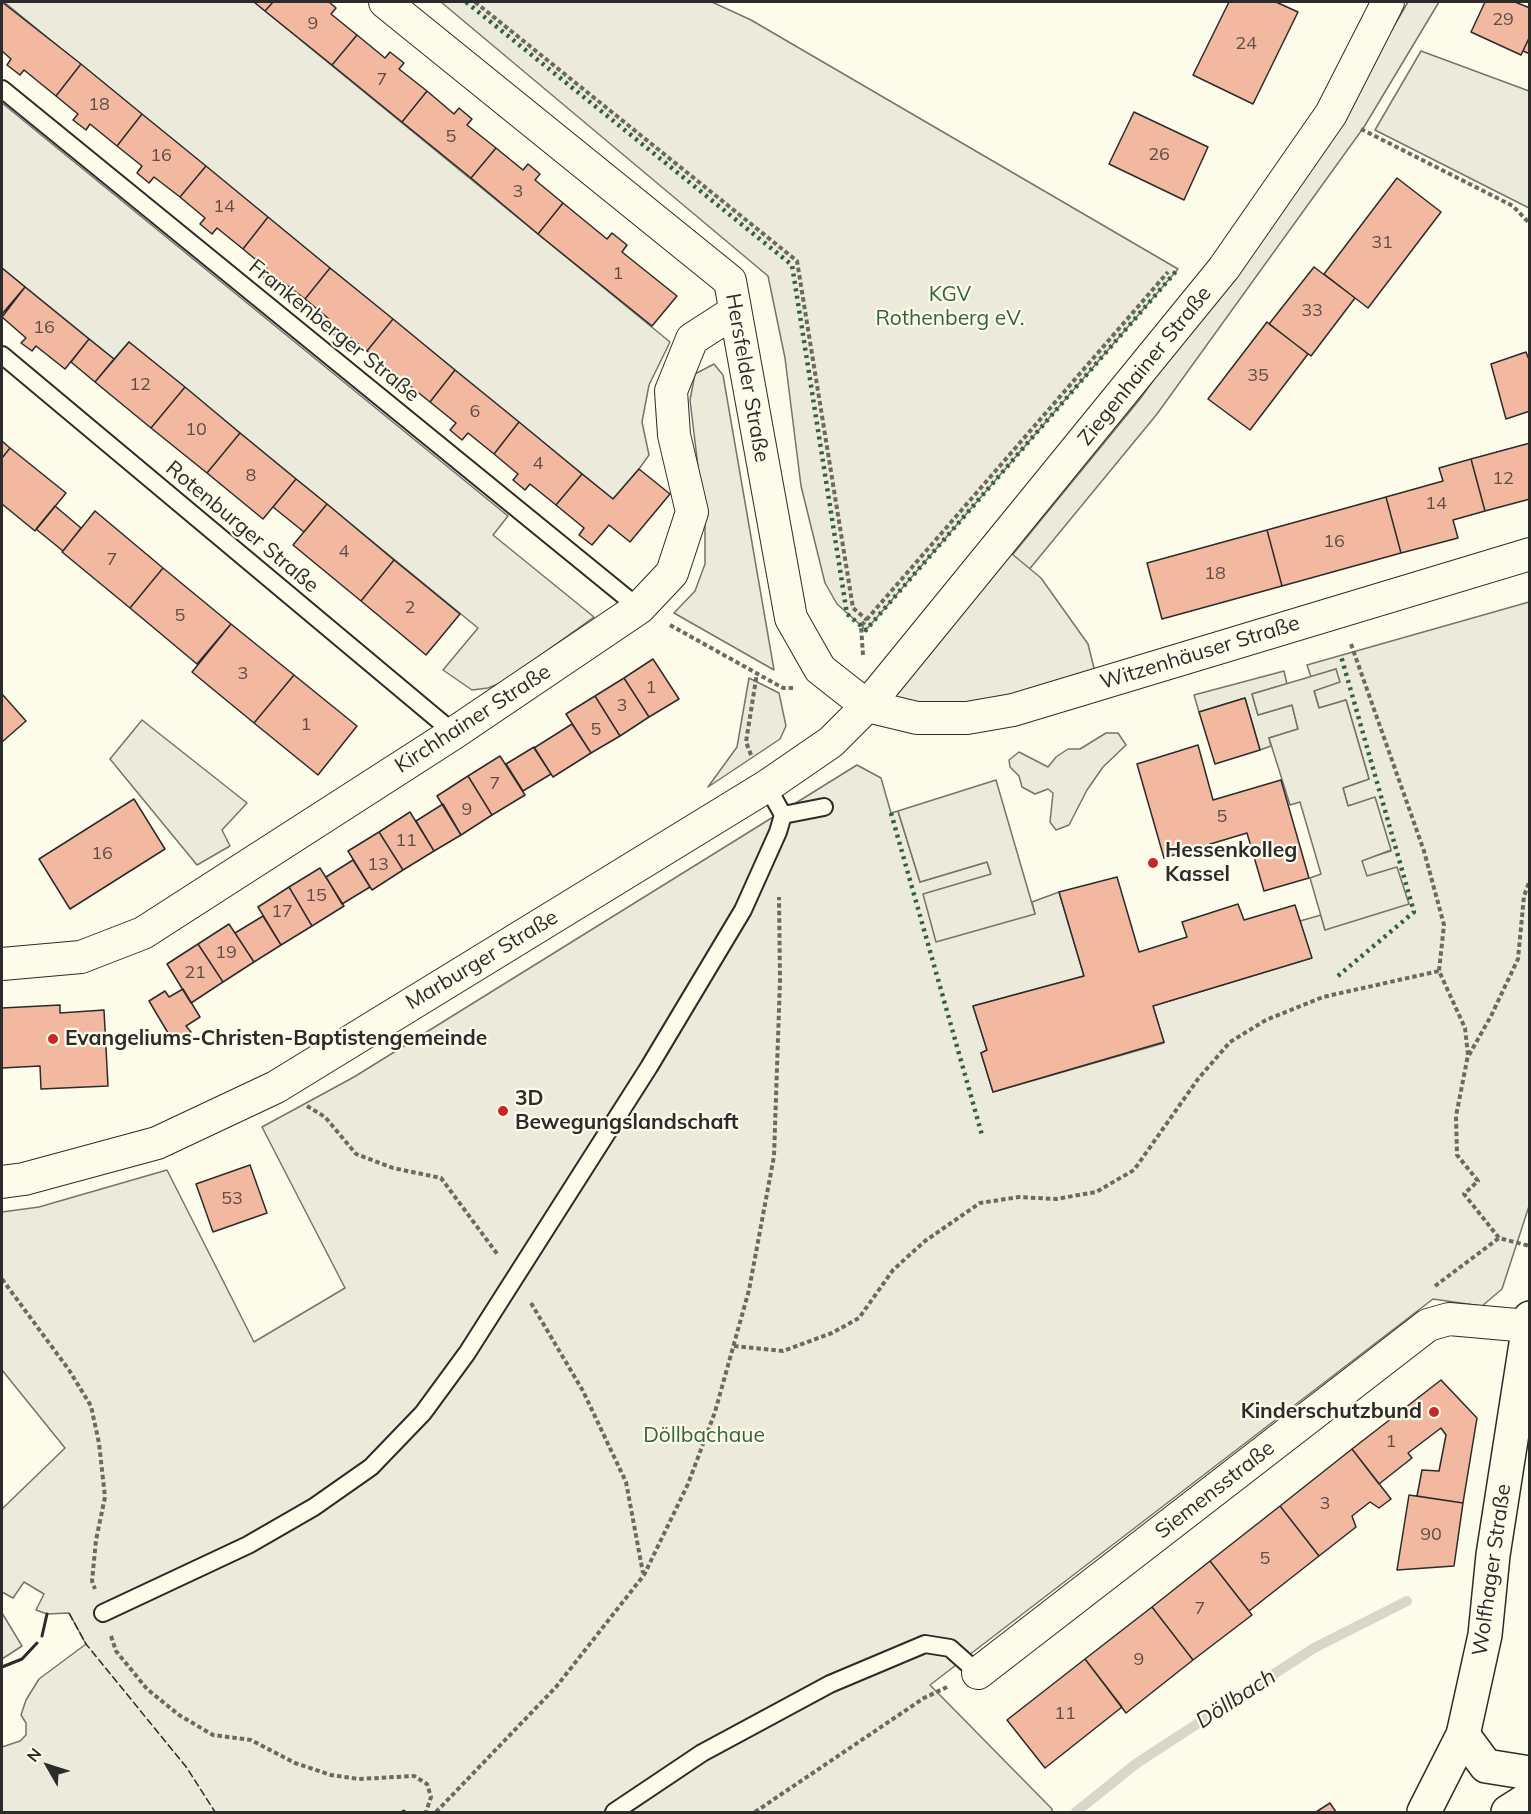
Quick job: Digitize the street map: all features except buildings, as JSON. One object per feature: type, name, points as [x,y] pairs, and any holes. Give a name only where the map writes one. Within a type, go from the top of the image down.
[{"type":"main road","name":"Wolfhager Straße","points":[[1424,1812],[1463,1736],[1485,1635],[1493,1555],[1529,1322]]},
{"type":"main road","points":[[1463,1736],[1486,1766],[1530,1773]]},
{"type":"main road","points":[[1508,1812],[1530,1798]]},
{"type":"street","name":"Hersfelder Straße","points":[[385,2],[730,280],[791,618],[820,669],[867,706]]},
{"type":"street","name":"Ziegenhainer Straße","points":[[867,706],[1224,268],[1331,114],[1388,2]]},
{"type":"street","name":"Kirchhainer Straße","points":[[2,964],[81,957],[143,933],[454,733],[639,608],[672,573],[692,512],[674,435],[671,391],[692,339],[734,312]]},
{"type":"street","name":"Witzenhäuser Straße","points":[[867,706],[917,718],[967,718],[1013,710],[1530,554]]},
{"type":"street","name":"Marburger Straße","points":[[2,1182],[24,1179],[157,1143],[276,1087],[767,786],[831,742],[867,706]]},
{"type":"street","name":"Siemensstraße","points":[[978,1673],[1428,1325],[1449,1319],[1529,1322]]},
{"type":"lane","name":"Frankenberger Straße","points":[[2,89],[639,608]]},
{"type":"lane","name":"Rotenburger Straße","points":[[2,355],[454,733]]},
{"type":"lane","points":[[103,1613],[249,1545],[315,1507],[371,1467],[423,1413],[467,1353],[649,1067],[743,910],[778,832],[783,815],[767,786]]},
{"type":"lane","points":[[783,815],[824,807]]},
{"type":"lane","points":[[614,1812],[702,1753],[800,1700],[830,1684],[925,1644],[950,1648],[978,1673]]},
{"type":"path","points":[[1331,114],[1513,206],[1530,224]]},
{"type":"path","points":[[861,626],[1167,272]]},
{"type":"path","points":[[639,608],[783,688],[795,688]]},
{"type":"path","points":[[1339,612],[1424,850],[1444,924],[1439,971],[1465,1028],[1468,1055],[1455,1116],[1457,1155],[1478,1181],[1464,1194],[1500,1238],[1530,1246]]},
{"type":"path","points":[[757,674],[746,742],[754,764],[767,786]]},
{"type":"path","points":[[1468,1055],[1491,1016],[1518,959],[1524,896],[1530,880]]},
{"type":"path","points":[[436,1812],[556,1687],[644,1575],[688,1484],[715,1412],[749,1290],[774,1156],[780,980],[779,889]]},
{"type":"path","points":[[734,1346],[783,1351],[832,1333],[859,1318],[893,1270],[925,1241],[980,1203],[1019,1197],[1056,1199],[1096,1192],[1134,1170],[1198,1079],[1230,1042],[1266,1020],[1323,997],[1439,971]]},
{"type":"path","points":[[1428,1325],[1418,1298],[1500,1238]]},
{"type":"path","points":[[2,1279],[69,1370],[91,1406],[99,1443],[105,1497],[96,1540],[92,1581],[116,1651],[147,1689],[178,1715],[213,1735],[251,1740],[295,1763],[331,1776],[378,1779],[414,1776],[427,1784],[431,1797],[426,1812]]},
{"type":"path","points":[[755,1812],[924,1698],[978,1673]]},
{"type":"green space","points":[[4,2],[254,2],[670,342],[649,385],[642,422],[649,455],[639,469],[613,499]]},
{"type":"green space","name":"KGV Rothenberg eV.","points":[[441,2],[712,2],[751,20],[1178,269],[866,630],[837,604],[825,583],[801,486],[785,358],[768,276]]},
{"type":"green space","points":[[1408,2],[1439,2],[1364,127],[1157,414],[1018,583],[1000,570],[1140,399],[1341,116]]},
{"type":"green space","points":[[1421,51],[1529,91],[1529,208],[1375,130]]},
{"type":"green space","points":[[2,103],[508,516],[493,535],[594,617],[503,682],[488,688],[472,690],[443,670],[478,628],[129,342],[114,359],[2,268]]},
{"type":"green space","points":[[714,364],[723,375],[774,670],[674,613],[695,591],[705,564],[705,525],[690,400],[695,374]]},
{"type":"green space","name":"Döllbachaue","points":[[1529,602],[1530,1203],[1502,1289],[1482,1306],[1433,1299],[930,1685],[1052,1809],[1052,1812],[2,1812],[2,1747],[20,1741],[26,1735],[26,1723],[21,1715],[26,1700],[39,1679],[86,1644],[69,1613],[47,1614],[36,1610],[44,1594],[24,1582],[13,1598],[2,1592],[2,1509],[65,1448],[2,1370],[2,1212],[39,1207],[167,1170],[254,1342],[345,1288],[262,1127],[354,1077],[857,765],[881,778],[891,813],[898,811],[920,882],[987,862],[991,874],[1035,914],[1032,902],[1059,892],[1084,976],[973,1006],[987,1050],[981,1053],[993,1092],[1164,1043],[1153,1006],[1311,958],[1300,921],[1321,915],[1325,930],[1366,876],[1361,860],[1391,851],[1375,798],[1348,806],[1343,788],[1369,779],[1346,700],[1319,708],[1314,690],[1336,669],[1311,677],[1307,665]]},
{"type":"green space","points":[[1284,671],[1287,684],[1252,694],[1258,715],[1292,705],[1298,729],[1269,738],[1271,746],[1260,750],[1245,698],[1199,712],[1194,695]]},
{"type":"green space","points":[[749,678],[779,693],[786,726],[780,739],[708,787],[737,747]]},
{"type":"green space","points":[[1106,733],[1118,733],[1126,745],[1103,767],[1087,790],[1069,825],[1056,830],[1050,822],[1053,793],[1048,789],[1035,794],[1022,787],[1019,776],[1010,767],[1009,760],[1019,752],[1048,767],[1056,757],[1068,749],[1080,749]]},
{"type":"green space","points":[[2,1613],[22,1646],[2,1659]]},
{"type":"shaded area","points":[[1000,544],[1041,578],[1088,644],[1098,684],[1013,710],[867,706]]},
{"type":"shaded area","points":[[1336,669],[1340,682],[1314,691],[1319,708],[1346,700],[1369,779],[1343,788],[1348,806],[1375,797],[1391,850],[1362,861],[1367,876],[1397,867],[1409,904],[1325,930],[1310,878],[1321,874],[1300,802],[1290,805],[1269,738],[1298,729],[1292,705],[1258,715],[1252,694]]},
{"type":"shaded area","points":[[142,720],[247,803],[222,830],[230,846],[197,865],[110,759]]},
{"type":"shaded area","points":[[996,780],[1035,914],[936,942],[923,894],[991,874],[987,862],[920,882],[898,811]]},
{"type":"waterway","name":"Döllbach","points":[[1076,1812],[1137,1763],[1314,1648],[1407,1601]]},
{"type":"hedge","points":[[466,2],[792,265],[847,614],[866,630],[1178,269]]},
{"type":"hedge","points":[[1338,976],[1414,912],[1341,656]]},
{"type":"hedge","points":[[891,813],[982,1135]]},
{"type":"fence","points":[[69,1613],[86,1644],[187,1768],[215,1812]]},
{"type":"wall","points":[[42,1636],[47,1614]]},
{"type":"wall","points":[[2,1667],[22,1659],[37,1643]]},
{"type":"place","name":"Hessenkolleg Kassel","points":[[1153,863]]},
{"type":"place","name":"Evangeliums-Christen-Baptistengemeinde","points":[[53,1039]]},
{"type":"place","name":"3D Bewegungslandschaft","points":[[503,1111]]},
{"type":"place","name":"Kinderschutzbund","points":[[1434,1412]]}]
